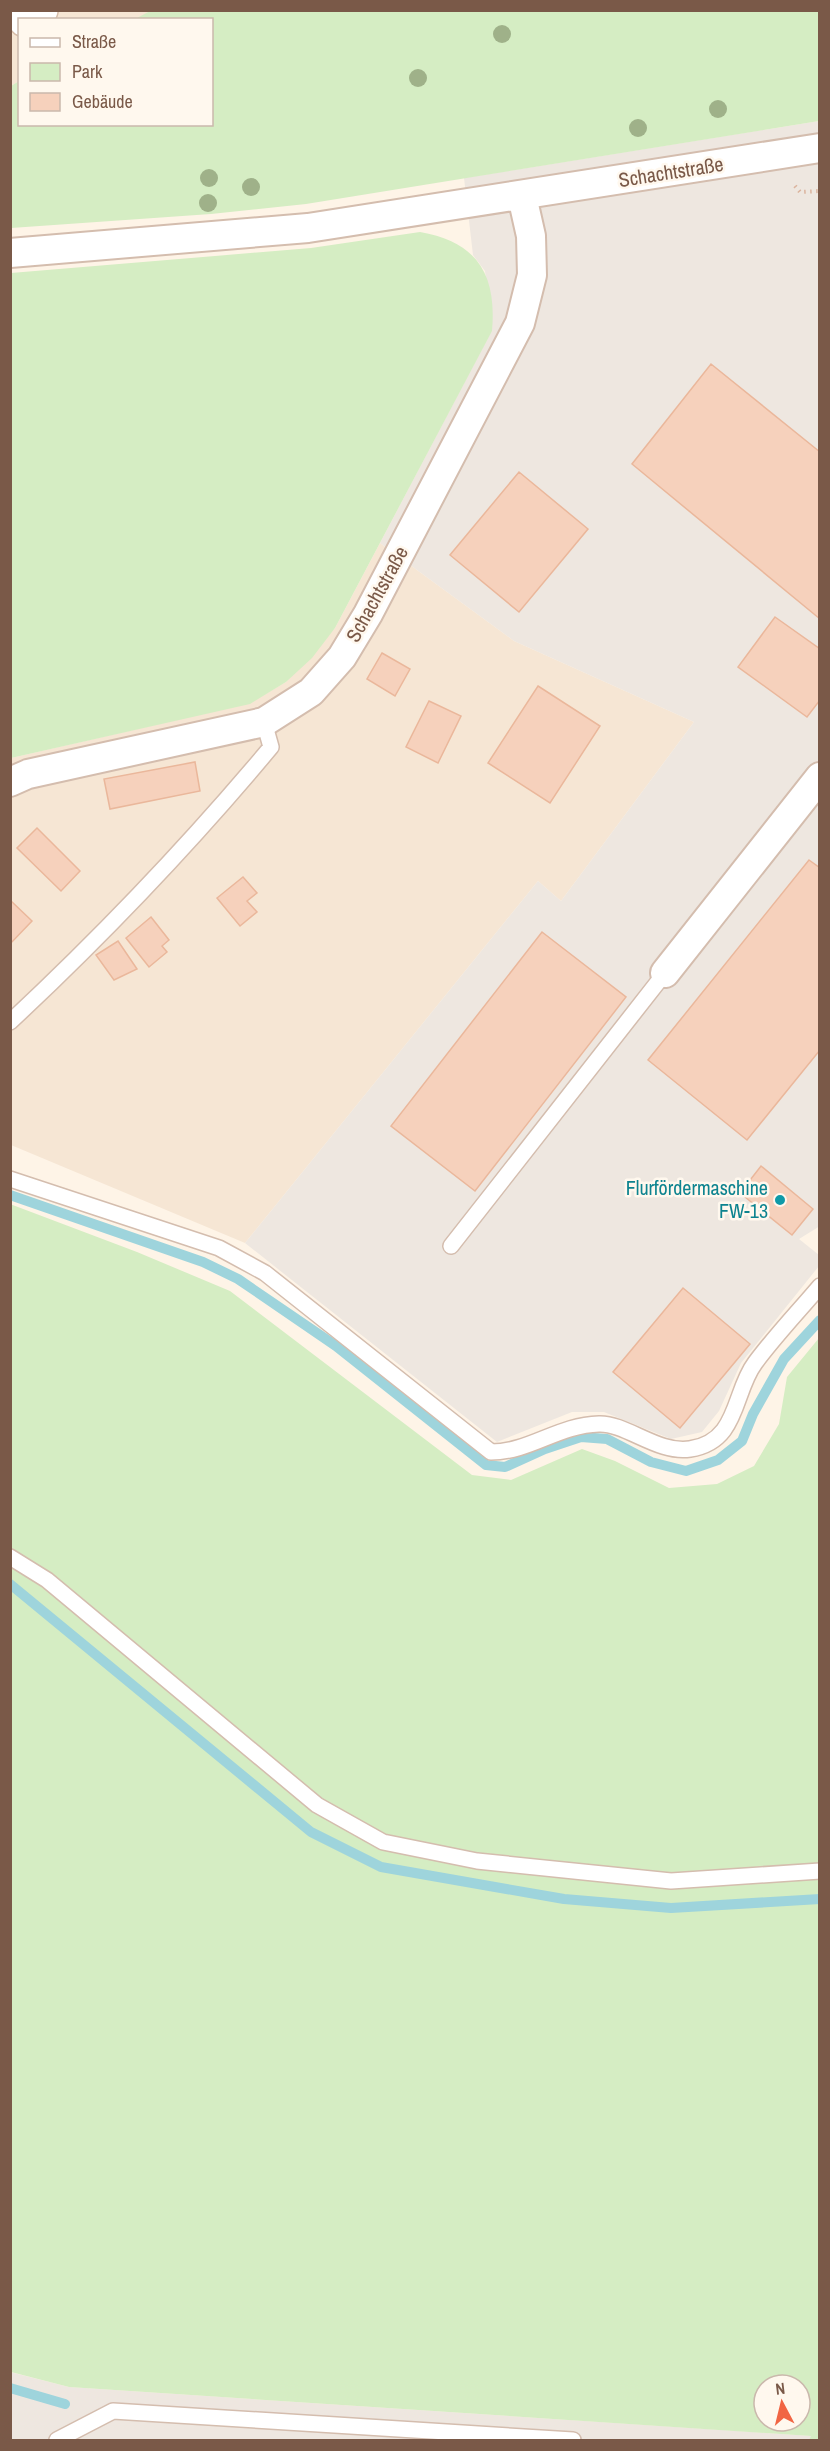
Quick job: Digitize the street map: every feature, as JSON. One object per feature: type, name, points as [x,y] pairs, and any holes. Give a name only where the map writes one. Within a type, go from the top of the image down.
[{"type":"street","points":[[28,18],[41,10]]},
{"type":"street","name":"Schachtstraße","points":[[10,254],[308,228],[819,148]]},
{"type":"street","name":"Schachtstraße","points":[[10,782],[28,774],[264,722],[311,692],[342,657],[368,614],[520,323],[532,275],[531,236],[522,196]]},
{"type":"street","points":[[665,973],[819,777]]},
{"type":"lane","points":[[10,1022],[68,968],[206,826],[271,747],[264,722]]},
{"type":"lane","points":[[451,1246],[665,973]]},
{"type":"lane","points":[[10,1179],[219,1248],[265,1273],[491,1452],[509,1452],[576,1425],[585,1424],[604,1423],[669,1448],[692,1449],[716,1438],[734,1416],[753,1365],[819,1286]]},
{"type":"lane","points":[[10,1557],[47,1580],[317,1805],[383,1842],[477,1861],[671,1881],[819,1871]]},
{"type":"lane","points":[[57,2440],[113,2411],[573,2440]]},
{"type":"shaded area","points":[[11,11],[152,11],[137,18],[18,18],[18,82],[11,86]]},
{"type":"shaded area","points":[[819,121],[820,1226],[799,1239],[819,1255],[819,1266],[741,1363],[719,1411],[702,1432],[671,1439],[604,1412],[572,1412],[497,1442],[245,1243],[538,881],[561,901],[694,722],[514,641],[380,543],[492,330],[485,271],[473,255],[464,178]]},
{"type":"shaded area","points":[[380,543],[514,641],[694,722],[561,901],[538,881],[245,1243],[11,1145],[11,758],[250,703],[286,682],[335,628]]},
{"type":"shaded area","points":[[10,2372],[69,2387],[812,2436],[809,2440],[11,2440]]},
{"type":"green space","points":[[152,10],[819,11],[819,121],[306,204],[211,214],[11,228],[11,86],[18,82],[18,126],[213,126],[213,18],[137,18]]},
{"type":"green space","points":[[420,232],[456,244],[479,264],[491,293],[492,331],[335,628],[312,658],[286,682],[250,704],[11,758],[11,273],[311,248]]},
{"type":"green space","points":[[10,1204],[137,1252],[230,1291],[472,1475],[511,1480],[582,1449],[615,1461],[669,1488],[717,1484],[754,1466],[779,1424],[787,1377],[819,1338],[819,2440],[809,2440],[811,2436],[766,2433],[812,2433],[812,2373],[752,2373],[752,2432],[69,2387],[11,2372]]},
{"type":"building","points":[[711,364],[820,452],[820,619],[632,464]]},
{"type":"building","points":[[519,472],[588,529],[519,612],[450,555]]},
{"type":"building","points":[[775,617],[820,649],[820,700],[807,717],[738,667]]},
{"type":"building","points":[[382,653],[410,669],[395,696],[367,679]]},
{"type":"building","points":[[538,686],[600,726],[550,803],[488,763]]},
{"type":"building","points":[[429,701],[461,716],[438,763],[406,747]]},
{"type":"building","points":[[195,762],[200,791],[110,809],[104,779]]},
{"type":"building","points":[[37,828],[80,871],[61,891],[17,848]]},
{"type":"building","points":[[809,860],[820,868],[820,1050],[747,1140],[648,1060]]},
{"type":"building","points":[[243,877],[257,893],[247,901],[257,912],[240,926],[217,898]]},
{"type":"building","points":[[10,900],[32,921],[10,944]]},
{"type":"building","points":[[151,917],[169,940],[162,946],[167,952],[149,967],[126,938]]},
{"type":"building","points":[[542,932],[626,997],[475,1191],[391,1126]]},
{"type":"building","points":[[118,941],[137,969],[114,980],[96,955]]},
{"type":"building","points":[[761,1166],[813,1209],[792,1235],[740,1193]]},
{"type":"building","points":[[683,1288],[750,1344],[680,1428],[613,1372]]},
{"type":"waterway","points":[[10,1195],[203,1262],[238,1279],[336,1346],[486,1465],[505,1467],[545,1449],[581,1437],[607,1439],[651,1462],[686,1471],[718,1460],[742,1441],[753,1414],[784,1359],[820,1320]]},
{"type":"waterway","points":[[10,1584],[311,1832],[381,1867],[564,1899],[671,1908],[820,1899]]},
{"type":"waterway","points":[[10,2388],[65,2404]]},
{"type":"place","name":"Flurfördermaschine FW-13","points":[[780,1200]]}]
